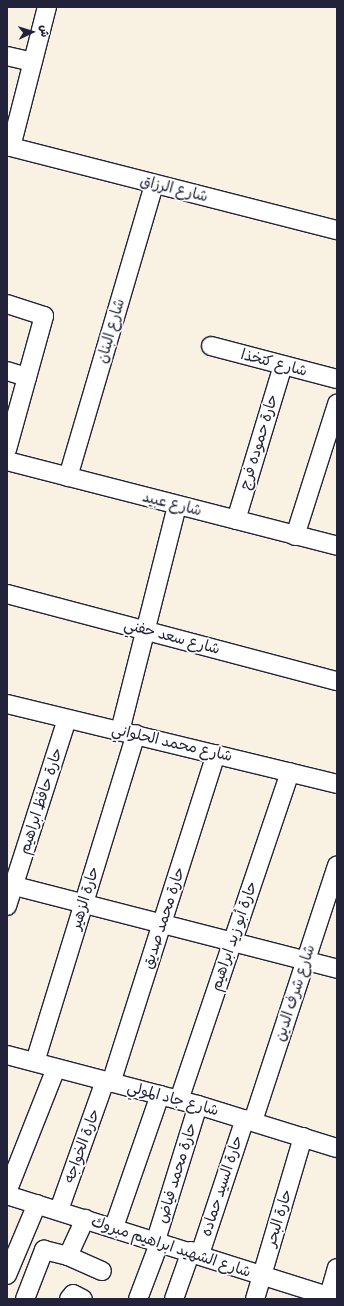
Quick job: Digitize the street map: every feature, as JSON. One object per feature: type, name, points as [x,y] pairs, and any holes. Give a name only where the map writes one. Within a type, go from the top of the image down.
[{"type":"street","points":[[9,146],[47,7]]},
{"type":"street","points":[[7,56],[32,62]]},
{"type":"street","name":"شارع الرزاق","points":[[9,146],[337,230]]},
{"type":"street","name":"شارع البنان","points":[[68,477],[154,184]]},
{"type":"street","points":[[7,304],[41,313],[44,318],[7,449]]},
{"type":"street","name":"شارع كتخذا","points":[[211,346],[337,379]]},
{"type":"street","name":"حارة حموده فرج","points":[[236,520],[283,365]]},
{"type":"street","points":[[7,371],[27,377]]},
{"type":"street","points":[[295,536],[337,404]]},
{"type":"street","name":"شارع عبيد","points":[[7,461],[337,546]]},
{"type":"street","name":"حارة الزهير","points":[[35,1062],[84,904],[128,733],[146,630],[177,505]]},
{"type":"street","name":"شارع سعد حفني","points":[[7,594],[337,681]]},
{"type":"street","name":"شارع محمد الحلواني","points":[[7,704],[337,784]]},
{"type":"street","name":"حارة حافظ ابراهيم","points":[[7,906],[10,885],[67,718]]},
{"type":"street","name":"حارة محمد صديق","points":[[108,1082],[162,924],[216,754]]},
{"type":"street","name":"حارة أبو زيد ابراهيم","points":[[179,1100],[290,772]]},
{"type":"street","name":"شارع شرف الدين","points":[[249,1120],[305,962],[337,865]]},
{"type":"street","points":[[10,885],[337,969]]},
{"type":"street","name":"شارع جاد المولي","points":[[7,1054],[198,1105],[303,1137],[336,1144]]},
{"type":"street","points":[[7,1193],[56,1068]]},
{"type":"street","name":"حارة الخواجه","points":[[58,1210],[108,1082]]},
{"type":"street","points":[[114,1227],[160,1095]]},
{"type":"street","name":"حارة محمد فياض","points":[[138,1299],[158,1241],[198,1105]]},
{"type":"street","name":"حارة السيد حماده","points":[[174,1299],[196,1252],[249,1120]]},
{"type":"street","name":"حارة البحر","points":[[255,1299],[303,1137]]},
{"type":"street","name":"شارع الشهيد ابراهيم مبروك","points":[[7,1193],[37,1204],[196,1252],[261,1276],[331,1298]]},
{"type":"street","points":[[7,1275],[37,1204]]},
{"type":"street","points":[[68,1256],[85,1218]]},
{"type":"street","points":[[25,1299],[44,1250],[68,1256],[102,1272]]},
{"type":"street","points":[[331,1298],[337,1268]]},
{"type":"street","points":[[69,1299],[74,1294],[83,1299]]}]
